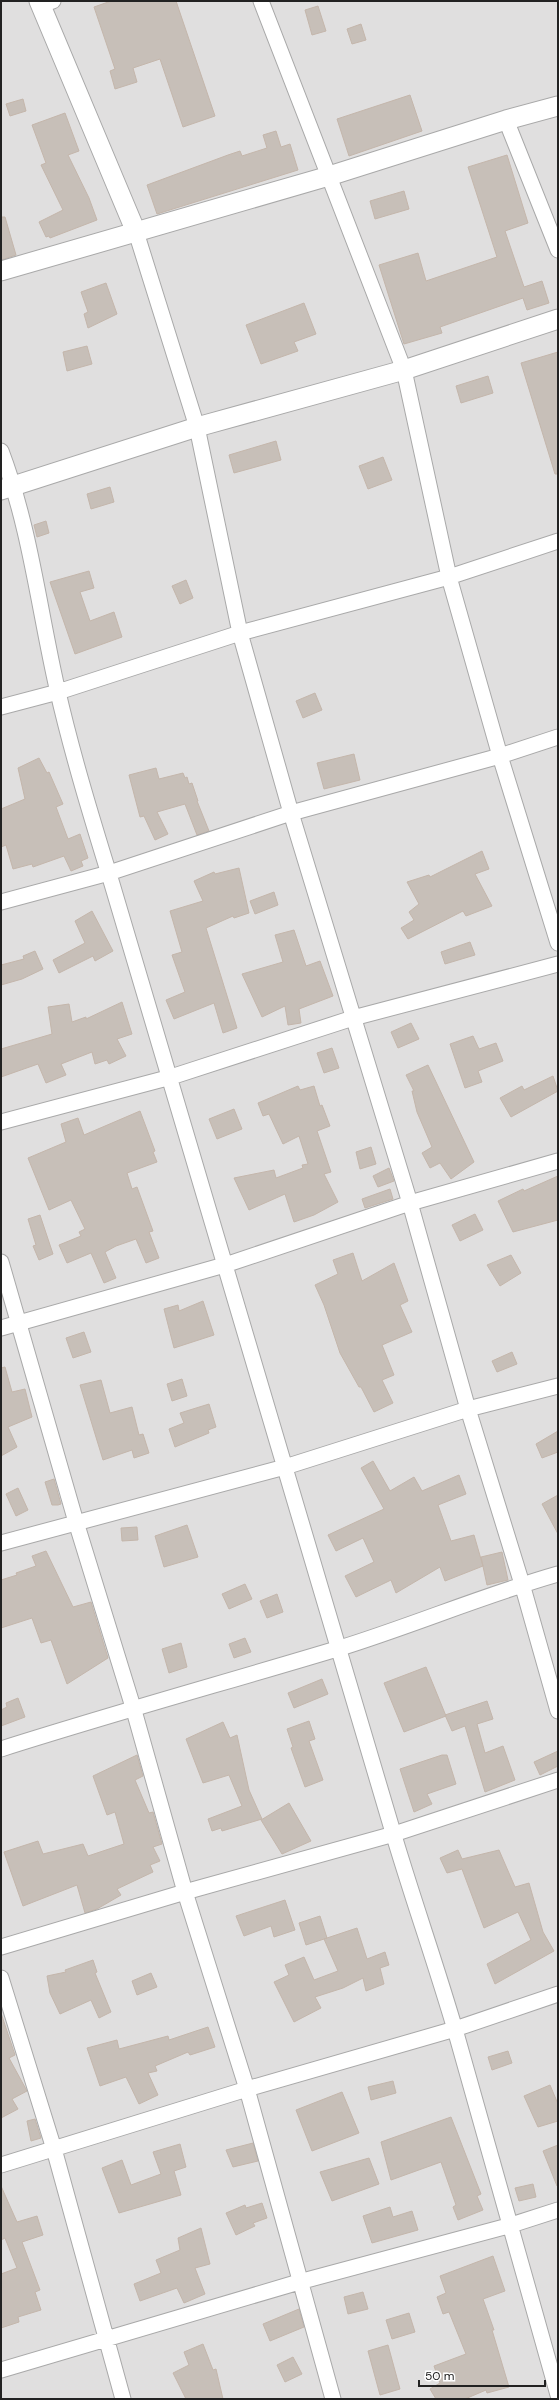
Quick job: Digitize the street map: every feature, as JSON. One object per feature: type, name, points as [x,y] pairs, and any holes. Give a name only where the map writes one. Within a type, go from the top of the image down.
[{"type":"street","points":[[261,1],[404,370],[449,577],[500,756],[558,943]]},
{"type":"street","points":[[45,2],[136,232],[197,426],[240,633],[291,813],[410,1202],[468,1409],[522,1584],[558,1711]]},
{"type":"street","points":[[1,271],[329,176],[506,120],[558,106]]},
{"type":"street","points":[[506,120],[558,250]]},
{"type":"street","points":[[8,488],[197,426],[404,370],[558,319]]},
{"type":"street","points":[[1,451],[8,488],[58,692],[109,873],[228,1264],[285,1467],[341,1647],[394,1834],[455,2029],[508,2226],[558,2395]]},
{"type":"street","points":[[1,707],[58,692],[240,633],[449,577],[558,542]]},
{"type":"street","points":[[1,902],[109,873],[291,813],[500,756],[558,737]]},
{"type":"street","points":[[1,1122],[171,1077],[353,1018],[558,964]]},
{"type":"street","points":[[1,1328],[228,1264],[410,1202],[558,1161]]},
{"type":"street","points":[[1,1262],[76,1522],[133,1707],[185,1892],[247,2089],[299,2282],[333,2399]]},
{"type":"street","points":[[1,1543],[285,1467],[468,1409],[558,1386]]},
{"type":"street","points":[[1,1749],[133,1707],[341,1647],[522,1584],[558,1574]]},
{"type":"street","points":[[1,1947],[185,1892],[394,1834],[558,1780]]},
{"type":"street","points":[[1,1978],[54,2149],[105,2339],[123,2399]]},
{"type":"street","points":[[1,2165],[247,2089],[455,2029],[558,1994]]},
{"type":"street","points":[[1,2370],[299,2282],[508,2226],[558,2210]]},
{"type":"shaded area","points":[[1,1],[558,1],[558,2399],[1,2399]]},
{"type":"building","points":[[111,1],[176,1],[215,116],[183,127],[160,59],[133,68],[137,82],[115,89],[110,71],[115,69],[94,7]]},
{"type":"building","points":[[318,6],[326,31],[312,35],[305,10]]},
{"type":"building","points":[[361,24],[366,40],[352,44],[347,29]]},
{"type":"building","points":[[410,95],[422,131],[349,156],[337,119]]},
{"type":"building","points":[[23,99],[26,111],[10,116],[6,104]]},
{"type":"building","points":[[65,113],[79,151],[68,155],[89,198],[97,220],[50,238],[49,236],[46,237],[39,222],[63,210],[41,165],[46,163],[32,125]]},
{"type":"building","points":[[276,131],[281,147],[290,144],[298,170],[157,214],[147,185],[240,151],[242,156],[267,148],[263,135]]},
{"type":"building","points":[[507,155],[528,223],[505,231],[524,287],[542,281],[549,303],[527,310],[523,298],[440,327],[442,333],[404,344],[379,265],[418,253],[426,281],[497,257],[468,167]]},
{"type":"building","points":[[404,191],[409,209],[375,219],[370,201]]},
{"type":"building","points":[[1,217],[5,217],[16,255],[1,260]]},
{"type":"building","points":[[106,283],[117,314],[88,328],[84,314],[88,312],[81,292]]},
{"type":"building","points":[[304,303],[316,334],[294,342],[298,351],[261,364],[246,325]]},
{"type":"building","points":[[87,346],[92,364],[67,371],[63,352]]},
{"type":"building","points":[[558,352],[558,474],[555,474],[521,363]]},
{"type":"building","points":[[488,376],[493,393],[461,403],[456,386]]},
{"type":"building","points":[[276,441],[281,460],[234,473],[229,455]]},
{"type":"building","points":[[383,457],[392,480],[368,489],[359,466]]},
{"type":"building","points":[[110,487],[114,502],[91,509],[87,494]]},
{"type":"building","points":[[46,521],[49,533],[37,537],[34,525]]},
{"type":"building","points":[[89,571],[94,588],[80,592],[90,621],[114,612],[122,637],[75,654],[50,582]]},
{"type":"building","points":[[186,580],[193,598],[180,604],[172,586]]},
{"type":"building","points":[[315,693],[322,710],[303,718],[296,701]]},
{"type":"building","points":[[354,754],[360,780],[324,789],[317,763]]},
{"type":"building","points":[[39,758],[47,773],[49,772],[63,804],[56,807],[68,839],[80,834],[88,858],[81,861],[83,866],[71,871],[64,856],[33,867],[32,864],[13,869],[6,845],[1,847],[1,809],[25,799],[18,768]]},
{"type":"building","points":[[156,768],[159,779],[183,773],[185,778],[187,777],[189,784],[192,783],[197,801],[209,831],[197,835],[185,804],[157,812],[168,834],[155,840],[144,816],[140,817],[129,775]]},
{"type":"building","points":[[482,851],[489,869],[475,874],[492,906],[466,916],[463,911],[408,939],[401,928],[414,920],[409,912],[419,904],[407,882],[429,875],[430,877]]},
{"type":"building","points":[[239,868],[249,913],[234,918],[233,916],[206,928],[237,1028],[223,1033],[214,1003],[174,1019],[166,1000],[185,992],[172,955],[182,952],[170,911],[203,901],[194,881],[214,872],[215,874]]},
{"type":"building","points":[[274,892],[278,905],[255,914],[250,901]]},
{"type":"building","points":[[92,911],[113,951],[95,961],[93,956],[59,973],[53,960],[85,943],[75,921]]},
{"type":"building","points":[[294,930],[306,966],[320,961],[333,996],[299,1009],[301,1023],[288,1025],[285,1006],[262,1017],[242,974],[283,962],[275,935]]},
{"type":"building","points":[[470,942],[475,955],[445,964],[441,952]]},
{"type":"building","points":[[35,951],[43,969],[22,979],[1,985],[1,965],[24,959],[23,956]]},
{"type":"building","points":[[122,1002],[132,1034],[117,1039],[126,1056],[109,1064],[107,1060],[95,1064],[92,1052],[61,1064],[66,1075],[46,1083],[38,1064],[1,1077],[1,1049],[52,1034],[48,1007],[69,1004],[72,1022],[86,1017],[86,1019]]},
{"type":"building","points":[[411,1023],[419,1039],[398,1048],[391,1032]]},
{"type":"building","points":[[473,1036],[479,1049],[496,1043],[503,1061],[478,1071],[482,1082],[465,1088],[450,1044]]},
{"type":"building","points":[[332,1048],[339,1068],[324,1073],[317,1053]]},
{"type":"building","points":[[428,1065],[474,1162],[451,1179],[440,1163],[430,1168],[422,1153],[432,1147],[417,1112],[412,1091],[414,1091],[406,1075]]},
{"type":"building","points":[[553,1076],[558,1091],[511,1117],[500,1098],[522,1086],[524,1090]]},
{"type":"building","points":[[298,1086],[300,1090],[314,1086],[320,1106],[322,1105],[330,1126],[317,1131],[331,1172],[324,1174],[338,1202],[314,1215],[294,1222],[285,1194],[249,1210],[234,1178],[274,1170],[276,1178],[303,1168],[302,1165],[308,1164],[299,1136],[283,1144],[269,1114],[263,1116],[258,1103]]},
{"type":"building","points":[[234,1109],[242,1129],[217,1139],[209,1119]]},
{"type":"building","points":[[140,1111],[155,1151],[153,1152],[157,1162],[127,1173],[132,1189],[137,1187],[153,1231],[149,1232],[159,1258],[146,1263],[136,1239],[116,1246],[105,1252],[116,1278],[104,1283],[91,1253],[67,1263],[59,1245],[81,1236],[79,1232],[85,1229],[71,1200],[49,1210],[28,1158],[66,1142],[61,1124],[78,1118],[84,1135]]},
{"type":"building","points":[[371,1147],[376,1164],[360,1169],[356,1152]]},
{"type":"building","points":[[389,1168],[394,1181],[378,1187],[373,1176]]},
{"type":"building","points":[[558,1176],[558,1220],[513,1232],[498,1201],[523,1189],[524,1191]]},
{"type":"building","points":[[390,1189],[393,1199],[365,1208],[362,1199]]},
{"type":"building","points":[[475,1214],[483,1230],[460,1241],[452,1225]]},
{"type":"building","points":[[40,1215],[53,1254],[39,1260],[33,1246],[36,1245],[28,1219]]},
{"type":"building","points":[[353,1253],[362,1281],[394,1263],[408,1301],[400,1305],[412,1332],[382,1345],[394,1375],[382,1380],[393,1403],[374,1412],[361,1387],[359,1387],[340,1353],[324,1305],[315,1285],[338,1274],[333,1260]]},
{"type":"building","points":[[511,1255],[521,1273],[500,1286],[487,1265]]},
{"type":"building","points":[[203,1301],[214,1335],[174,1348],[164,1309],[178,1305],[179,1311]]},
{"type":"building","points":[[84,1332],[91,1352],[73,1358],[66,1338]]},
{"type":"building","points":[[512,1352],[517,1364],[497,1372],[492,1361]]},
{"type":"building","points":[[5,1367],[12,1392],[25,1389],[32,1417],[8,1427],[17,1447],[1,1456],[1,1368]]},
{"type":"building","points":[[182,1379],[187,1396],[172,1401],[167,1384]]},
{"type":"building","points":[[101,1380],[110,1413],[132,1407],[139,1435],[143,1434],[149,1453],[134,1458],[132,1450],[103,1460],[80,1385]]},
{"type":"building","points":[[209,1404],[216,1427],[208,1430],[209,1433],[175,1447],[169,1429],[184,1423],[180,1413]]},
{"type":"building","points":[[558,1431],[558,1452],[542,1458],[536,1444]]},
{"type":"building","points":[[373,1461],[390,1491],[414,1477],[422,1491],[459,1475],[466,1494],[438,1505],[451,1541],[474,1535],[483,1566],[445,1581],[440,1567],[396,1593],[391,1580],[356,1597],[345,1576],[374,1562],[363,1538],[336,1551],[328,1535],[384,1509],[361,1468]]},
{"type":"building","points":[[54,1479],[61,1504],[58,1505],[52,1505],[45,1482]]},
{"type":"building","points":[[18,1488],[28,1510],[16,1516],[6,1494]]},
{"type":"building","points":[[558,1495],[558,1534],[542,1504]]},
{"type":"building","points":[[187,1525],[198,1557],[164,1567],[155,1536]]},
{"type":"building","points":[[137,1527],[138,1540],[122,1541],[121,1528]]},
{"type":"building","points":[[46,1551],[73,1607],[91,1602],[108,1658],[67,1684],[51,1640],[41,1643],[32,1618],[1,1628],[1,1580],[17,1575],[16,1573],[36,1566],[32,1556]]},
{"type":"building","points":[[502,1552],[508,1580],[487,1585],[481,1557]]},
{"type":"building","points":[[245,1584],[252,1599],[229,1609],[222,1594]]},
{"type":"building","points":[[277,1594],[283,1612],[267,1618],[260,1601]]},
{"type":"building","points":[[245,1638],[251,1652],[234,1658],[229,1644]]},
{"type":"building","points":[[181,1643],[187,1667],[169,1673],[162,1649]]},
{"type":"building","points":[[426,1667],[446,1716],[404,1732],[384,1683]]},
{"type":"building","points":[[322,1679],[328,1694],[294,1708],[288,1693]]},
{"type":"building","points":[[18,1698],[25,1717],[1,1726],[1,1710],[7,1707],[6,1703]]},
{"type":"building","points":[[487,1701],[493,1719],[477,1724],[485,1753],[503,1746],[515,1780],[485,1792],[465,1726],[452,1731],[445,1715]]},
{"type":"building","points":[[309,1721],[315,1739],[309,1741],[323,1780],[305,1787],[291,1748],[293,1747],[287,1729]]},
{"type":"building","points":[[223,1722],[230,1738],[237,1735],[249,1790],[262,1819],[222,1831],[221,1828],[212,1831],[208,1819],[242,1806],[229,1775],[203,1783],[186,1739]]},
{"type":"building","points":[[558,1751],[558,1766],[540,1775],[534,1762]]},
{"type":"building","points":[[137,1755],[143,1776],[135,1780],[149,1813],[153,1812],[162,1844],[153,1847],[160,1861],[150,1865],[153,1872],[117,1889],[121,1895],[97,1909],[85,1913],[77,1885],[23,1906],[4,1852],[38,1841],[43,1854],[83,1844],[88,1856],[124,1844],[115,1812],[107,1815],[93,1776]]},
{"type":"building","points":[[442,1755],[447,1755],[456,1784],[427,1794],[432,1804],[414,1812],[400,1769]]},
{"type":"building","points":[[289,1803],[311,1841],[282,1854],[261,1820]]},
{"type":"building","points":[[458,1850],[462,1859],[499,1850],[515,1887],[529,1883],[543,1932],[554,1951],[495,1984],[487,1964],[531,1940],[518,1912],[484,1928],[462,1869],[447,1873],[440,1858]]},
{"type":"building","points":[[285,1900],[295,1930],[274,1937],[271,1926],[244,1936],[236,1916]]},
{"type":"building","points":[[320,1916],[327,1938],[306,1945],[299,1923]]},
{"type":"building","points":[[357,1928],[367,1959],[385,1952],[389,1965],[380,1968],[384,1984],[366,1991],[363,1978],[343,1988],[315,1997],[321,2008],[294,2022],[274,1982],[289,1975],[285,1965],[304,1957],[314,1980],[338,1971],[324,1939]]},
{"type":"building","points":[[93,1960],[97,1972],[95,1973],[111,2012],[99,2018],[91,2000],[60,2014],[50,1993],[47,1976],[66,1972],[65,1970]]},
{"type":"building","points":[[151,1973],[157,1987],[137,1995],[132,1981]]},
{"type":"building","points":[[1,2013],[15,2055],[9,2058],[27,2091],[12,2099],[18,2109],[1,2118]]},
{"type":"building","points":[[208,2027],[215,2047],[190,2055],[188,2052],[155,2066],[157,2071],[148,2073],[158,2095],[139,2104],[126,2077],[100,2086],[87,2048],[117,2040],[119,2049],[168,2036],[169,2040]]},
{"type":"building","points":[[508,2051],[512,2063],[492,2070],[488,2057]]},
{"type":"building","points":[[393,2081],[396,2093],[371,2100],[368,2087]]},
{"type":"building","points":[[550,2085],[558,2104],[558,2121],[538,2127],[524,2096]]},
{"type":"building","points":[[342,2092],[359,2133],[312,2151],[296,2110]]},
{"type":"building","points":[[451,2117],[481,2194],[477,2196],[483,2210],[458,2220],[453,2207],[456,2205],[441,2162],[391,2180],[381,2142]]},
{"type":"building","points":[[35,2119],[41,2138],[31,2141],[27,2121]]},
{"type":"building","points":[[253,2143],[258,2161],[233,2167],[226,2150]]},
{"type":"building","points":[[180,2144],[186,2167],[174,2171],[181,2195],[119,2213],[102,2168],[122,2160],[131,2185],[161,2174],[153,2152]]},
{"type":"building","points":[[558,2145],[558,2185],[557,2186],[543,2151]]},
{"type":"building","points":[[369,2158],[379,2184],[332,2201],[320,2172]]},
{"type":"building","points":[[533,2184],[536,2197],[519,2201],[515,2188]]},
{"type":"building","points":[[1,2186],[17,2222],[37,2216],[43,2235],[22,2242],[40,2290],[35,2292],[41,2310],[18,2317],[19,2322],[1,2328],[1,2274],[17,2268],[5,2238],[1,2240]]},
{"type":"building","points":[[262,2203],[267,2218],[253,2223],[255,2226],[236,2235],[226,2213],[245,2205],[246,2208]]},
{"type":"building","points":[[390,2207],[393,2217],[412,2211],[418,2230],[372,2243],[363,2216]]},
{"type":"building","points":[[201,2228],[210,2264],[195,2268],[205,2294],[184,2303],[177,2288],[140,2301],[134,2284],[161,2273],[156,2260],[180,2250],[178,2238]]},
{"type":"building","points":[[493,2256],[505,2291],[483,2299],[494,2330],[492,2330],[509,2387],[487,2393],[486,2390],[465,2399],[436,2399],[430,2389],[440,2383],[434,2366],[466,2354],[449,2312],[443,2314],[437,2297],[446,2293],[440,2276]]},
{"type":"building","points":[[363,2292],[368,2309],[348,2314],[344,2297]]},
{"type":"building","points":[[299,2309],[304,2327],[270,2341],[263,2324]]},
{"type":"building","points":[[409,2313],[415,2332],[392,2339],[386,2320]]},
{"type":"building","points":[[203,2344],[213,2370],[216,2369],[223,2399],[186,2399],[173,2373],[189,2365],[184,2352]]},
{"type":"building","points":[[388,2345],[400,2389],[380,2395],[368,2351]]},
{"type":"building","points":[[293,2357],[302,2374],[285,2382],[277,2365]]}]
